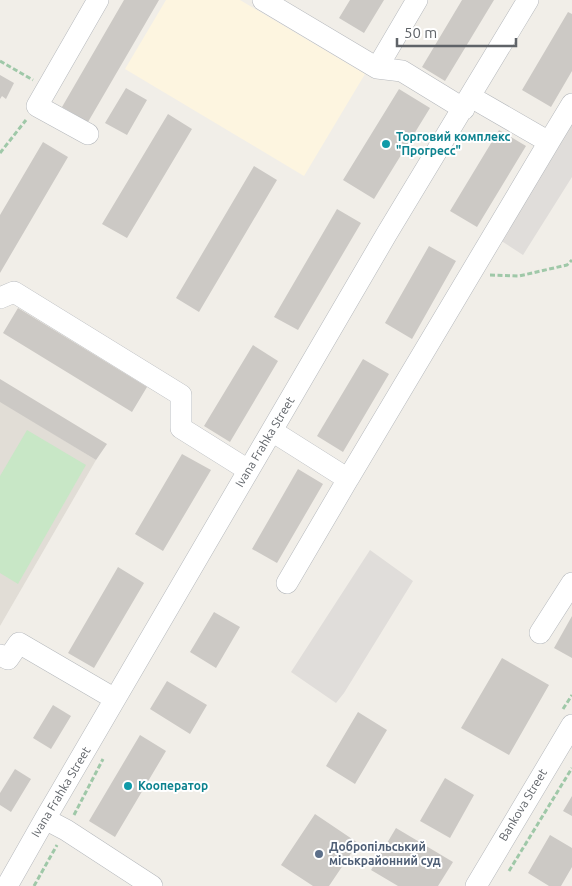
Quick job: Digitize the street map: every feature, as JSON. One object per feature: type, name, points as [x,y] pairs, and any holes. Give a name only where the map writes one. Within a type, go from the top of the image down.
[{"type":"street","points":[[88,134],[37,106],[98,0]]},
{"type":"street","points":[[264,0],[285,5],[377,68],[402,70],[549,142]]},
{"type":"street","points":[[377,68],[417,0]]},
{"type":"street","name":"Ivana Frahka Street","points":[[7,886],[386,235],[528,0]]},
{"type":"street","points":[[287,583],[572,104]]},
{"type":"street","points":[[0,298],[14,292],[181,395],[181,428],[248,470]]},
{"type":"street","points":[[272,431],[348,479]]},
{"type":"street","points":[[540,633],[572,582]]},
{"type":"street","points":[[0,655],[8,660],[20,643],[115,699]]},
{"type":"street","name":"Bankova Street","points":[[476,886],[572,725]]},
{"type":"street","points":[[45,819],[66,830],[152,886]]},
{"type":"path","points":[[0,61],[33,81],[37,106],[0,153]]},
{"type":"path","points":[[470,275],[519,276],[567,264],[572,260]]},
{"type":"path","points":[[504,878],[572,768]]},
{"type":"shaded area","points":[[166,0],[240,0],[365,74],[304,176],[125,69]]},
{"type":"shaded area","points":[[572,119],[572,177],[523,255],[500,240]]},
{"type":"shaded area","points":[[0,401],[96,460],[0,626]]},
{"type":"shaded area","points":[[370,550],[413,581],[336,703],[291,672]]},
{"type":"green space","points":[[27,430],[86,465],[18,584],[0,573],[0,476]]},
{"type":"building","points":[[124,0],[159,0],[88,122],[62,107]]},
{"type":"building","points":[[350,0],[384,0],[364,33],[339,18]]},
{"type":"building","points":[[462,0],[494,0],[445,81],[422,67]]},
{"type":"building","points":[[568,12],[572,14],[572,71],[551,107],[522,90]]},
{"type":"building","points":[[0,75],[14,83],[6,99],[2,96],[0,99]]},
{"type":"building","points":[[126,88],[147,100],[127,135],[105,123]]},
{"type":"building","name":"Торговий комплекс \"Прогресс\"","points":[[399,89],[430,108],[374,199],[343,180]]},
{"type":"building","points":[[168,114],[192,129],[127,238],[102,224]]},
{"type":"building","points":[[499,130],[526,146],[477,227],[450,211]]},
{"type":"building","points":[[43,142],[68,157],[0,273],[0,215]]},
{"type":"building","points":[[254,166],[277,180],[199,312],[176,298]]},
{"type":"building","points":[[337,209],[361,223],[298,330],[274,317]]},
{"type":"building","points":[[429,246],[456,261],[412,339],[385,323]]},
{"type":"building","points":[[18,308],[147,387],[132,412],[3,333]]},
{"type":"building","points":[[253,345],[278,361],[230,442],[204,426]]},
{"type":"building","points":[[363,359],[389,374],[343,452],[317,436]]},
{"type":"building","points":[[0,379],[107,444],[96,460],[0,402]]},
{"type":"building","points":[[182,454],[211,470],[163,551],[135,534]]},
{"type":"building","points":[[298,469],[323,484],[277,563],[252,549]]},
{"type":"building","points":[[118,567],[144,583],[94,668],[68,653]]},
{"type":"building","points":[[214,612],[240,627],[216,668],[190,652]]},
{"type":"building","points":[[572,616],[572,658],[554,648]]},
{"type":"building","points":[[502,658],[549,685],[509,755],[461,728]]},
{"type":"building","points":[[167,681],[207,705],[190,734],[150,709]]},
{"type":"building","points":[[53,705],[71,716],[51,749],[33,738]]},
{"type":"building","points":[[358,712],[387,730],[355,784],[326,766]]},
{"type":"building","name":"Кооператор","points":[[140,735],[166,751],[115,837],[89,821]]},
{"type":"building","points":[[15,769],[31,779],[11,812],[0,805],[0,793]]},
{"type":"building","points":[[445,778],[474,795],[450,838],[420,821]]},
{"type":"building","points":[[572,796],[572,816],[563,811]]},
{"type":"building","name":"Добропільський міськрайонний суд","points":[[315,814],[358,843],[329,886],[313,886],[281,865]]},
{"type":"building","points":[[396,828],[453,862],[438,886],[398,886],[371,870]]},
{"type":"building","points":[[550,835],[572,848],[572,867],[561,886],[549,886],[528,873]]},
{"type":"place","name":"Торговий комплекс \"Прогресс\"","points":[[386,144]]},
{"type":"place","name":"Кооператор","points":[[128,786]]},
{"type":"place","name":"Добропільський міськрайонний суд","points":[[319,854]]}]
